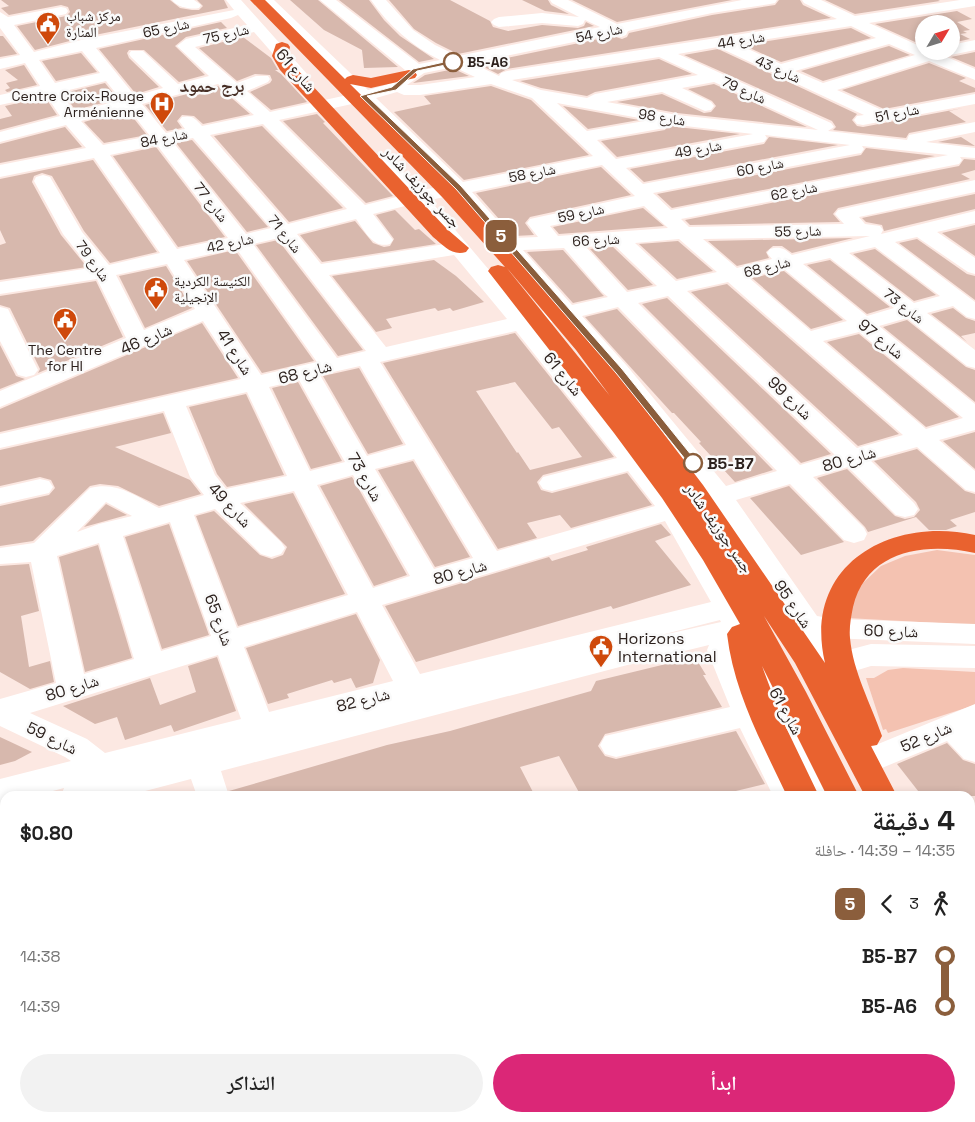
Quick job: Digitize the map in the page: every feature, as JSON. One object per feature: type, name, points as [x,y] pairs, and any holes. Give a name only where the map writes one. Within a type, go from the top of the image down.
[{"type":"highway","points":[[255,6],[350,76],[371,83],[410,78]]},
{"type":"highway","name":"جسر جوزيف شادر","points":[[255,6],[282,47],[386,147],[486,256],[671,492],[695,527],[743,606],[840,791]]},
{"type":"highway","name":"جسر جوزيف شادر","points":[[255,6],[450,194],[540,292],[584,345],[694,491],[807,656],[883,791]]},
{"type":"highway","points":[[282,47],[280,56],[286,67],[440,233],[459,248]]},
{"type":"highway","points":[[350,76],[365,98]]},
{"type":"highway","points":[[884,791],[866,734],[845,677],[835,637],[837,616],[846,586],[852,576],[871,559],[901,545],[916,541],[933,540],[975,544]]},
{"type":"highway","points":[[738,630],[763,712],[801,791]]},
{"type":"street","points":[[327,0],[410,78],[420,90],[499,78]]},
{"type":"street","name":"شارع 98","points":[[378,0],[408,33],[499,78],[595,99],[693,115],[822,128],[880,141]]},
{"type":"street","points":[[390,0],[418,30],[464,62]]},
{"type":"street","points":[[557,0],[585,20],[586,28],[566,33]]},
{"type":"street","points":[[692,0],[728,14],[791,46]]},
{"type":"street","name":"شارع 54","points":[[464,62],[509,55],[618,31],[728,14],[770,0]]},
{"type":"street","points":[[809,0],[915,50]]},
{"type":"street","points":[[166,11],[194,2]]},
{"type":"street","name":"شارع 44","points":[[536,85],[663,52],[975,2]]},
{"type":"street","points":[[956,5],[975,16]]},
{"type":"street","name":"شارع 65","points":[[0,64],[255,6]]},
{"type":"street","name":"شارع 75","points":[[255,6],[184,46],[267,118]]},
{"type":"street","name":"شارع 95","points":[[255,6],[365,98],[458,188],[619,371],[720,496],[808,625],[877,758],[884,791]]},
{"type":"street","name":"شارع 61","points":[[255,6],[327,106],[417,197],[522,323],[672,510],[738,630],[798,730],[824,791]]},
{"type":"street","points":[[2,14],[60,11]]},
{"type":"street","points":[[914,12],[919,15]]},
{"type":"street","name":"شارع 41","points":[[2,14],[50,89],[70,118],[98,151],[209,311],[256,383],[302,481],[412,688]]},
{"type":"street","name":"شارع 54","points":[[464,62],[618,31],[728,14]]},
{"type":"street","points":[[499,22],[536,18],[585,20],[618,31],[663,52]]},
{"type":"street","name":"شارع 43","points":[[675,22],[881,116]]},
{"type":"street","points":[[779,70],[915,32]]},
{"type":"street","points":[[0,42],[36,36]]},
{"type":"street","name":"شارع 77","points":[[85,44],[108,76],[216,208],[331,365]]},
{"type":"street","points":[[960,48],[975,45]]},
{"type":"street","name":"شارع 79","points":[[663,52],[695,68],[721,68],[822,128]]},
{"type":"street","points":[[137,54],[176,91]]},
{"type":"street","points":[[836,54],[878,72]]},
{"type":"street","points":[[509,55],[584,137],[684,233],[975,484]]},
{"type":"street","points":[[595,99],[664,86],[755,59]]},
{"type":"street","points":[[822,89],[915,59]]},
{"type":"street","points":[[940,60],[972,72]]},
{"type":"street","points":[[410,78],[421,73],[464,62]]},
{"type":"street","points":[[410,78],[464,62]]},
{"type":"street","points":[[0,100],[108,76]]},
{"type":"street","points":[[0,137],[221,78]]},
{"type":"street","name":"شارع 84","points":[[0,171],[39,172],[98,151],[160,139],[191,124],[267,118],[327,106],[365,98],[410,78]]},
{"type":"street","points":[[235,90],[262,79]]},
{"type":"street","name":"شارع 98","points":[[536,85],[676,120],[784,133],[975,147]]},
{"type":"street","points":[[664,86],[705,106]]},
{"type":"street","name":"شارع 51","points":[[822,128],[975,99]]},
{"type":"street","name":"شارع 79","points":[[0,106],[17,132],[73,234],[104,272],[139,342]]},
{"type":"street","points":[[267,118],[361,212],[382,240]]},
{"type":"street","points":[[584,137],[676,120]]},
{"type":"street","name":"شارع 71","points":[[191,124],[284,231],[315,271],[374,356],[422,449],[490,563]]},
{"type":"street","points":[[912,143],[975,127]]},
{"type":"street","name":"شارع 49","points":[[609,162],[784,133]]},
{"type":"street","name":"شارع 51","points":[[880,141],[920,166],[970,191]]},
{"type":"street","name":"شارع 60","points":[[645,195],[880,141]]},
{"type":"street","name":"شارع 98","points":[[912,143],[975,154]]},
{"type":"street","name":"شارع 62","points":[[668,216],[975,154]]},
{"type":"street","name":"شارع 58","points":[[458,188],[609,162]]},
{"type":"street","name":"شارع 42","points":[[0,288],[104,272],[284,231],[458,188]]},
{"type":"street","points":[[860,230],[845,214],[970,191]]},
{"type":"street","name":"شارع 59","points":[[561,242],[537,223],[645,195]]},
{"type":"street","name":"شارع 68","points":[[0,441],[624,300],[917,231],[972,221]]},
{"type":"street","name":"شارع 97","points":[[752,231],[861,324],[975,416]]},
{"type":"street","points":[[917,231],[975,268]]},
{"type":"street","name":"شارع 55","points":[[684,233],[917,231]]},
{"type":"street","name":"شارع 66","points":[[508,244],[619,239],[684,233]]},
{"type":"street","name":"شارع 99","points":[[619,239],[905,509]]},
{"type":"street","points":[[879,240],[975,312]]},
{"type":"street","points":[[561,242],[624,300],[854,534]]},
{"type":"street","points":[[315,271],[459,248]]},
{"type":"street","name":"شارع 73","points":[[834,251],[975,361]]},
{"type":"street","points":[[807,339],[957,298]]},
{"type":"street","name":"شارع 46","points":[[0,400],[209,311]]},
{"type":"street","points":[[0,314],[3,325],[26,370]]},
{"type":"street","name":"شارع 73","points":[[306,372],[359,467],[427,581]]},
{"type":"street","name":"شارع 49","points":[[172,403],[204,477],[220,499],[271,548]]},
{"type":"street","name":"شارع 80","points":[[0,712],[72,688],[365,602],[427,581],[975,422]]},
{"type":"street","points":[[3,556],[42,551],[108,530],[168,515],[220,499],[359,467],[422,449]]},
{"type":"street","points":[[552,483],[634,462]]},
{"type":"street","points":[[0,496],[40,487]]},
{"type":"street","points":[[42,551],[99,494],[108,493],[168,515]]},
{"type":"street","name":"شارع 65","points":[[168,515],[226,642],[259,727]]},
{"type":"street","points":[[108,530],[151,665]]},
{"type":"street","points":[[42,551],[72,688]]},
{"type":"street","name":"شارع 60","points":[[808,625],[835,629],[975,634]]},
{"type":"street","points":[[738,630],[726,638],[722,650],[749,714],[786,791]]},
{"type":"street","name":"شارع 82","points":[[95,787],[259,727],[412,688],[630,643],[738,630]]},
{"type":"street","name":"شارع 82","points":[[19,791],[95,787],[203,764],[630,643]]},
{"type":"street","name":"شارع 60","points":[[831,669],[843,662],[871,654],[975,657]]},
{"type":"street","name":"شارع 59","points":[[0,712],[76,748],[95,787]]},
{"type":"street","points":[[616,745],[749,714]]},
{"type":"street","points":[[964,721],[975,750]]},
{"type":"street","name":"شارع 52","points":[[877,758],[964,721]]},
{"type":"street","points":[[203,764],[211,791]]},
{"type":"shaded area","points":[[937,550],[975,555],[975,625],[847,618],[851,598],[881,566],[905,556]]},
{"type":"shaded area","points":[[903,668],[975,672],[975,705],[888,733],[886,729],[883,730],[866,678],[874,678],[888,670]]},
{"type":"building","points":[[1,0],[170,0],[180,8],[199,10],[203,6],[197,0],[224,0],[228,8],[85,37],[35,50],[17,26],[66,16],[70,12],[68,7],[61,5],[9,15],[1,8],[9,6]]},
{"type":"building","points":[[290,0],[318,0],[398,67],[364,68],[362,50],[324,30]]},
{"type":"building","points":[[339,0],[369,0],[384,20],[400,36],[434,59],[419,62]]},
{"type":"building","points":[[389,0],[450,0],[490,21],[493,27],[508,31],[542,25],[578,28],[584,26],[586,22],[594,26],[458,54],[414,29]]},
{"type":"building","points":[[522,0],[548,0],[551,5],[569,14],[545,11]]},
{"type":"building","points":[[572,0],[732,0],[617,22]]},
{"type":"building","points":[[779,0],[800,0],[803,5],[831,18],[507,69],[498,74],[478,64],[613,36],[622,39],[627,37],[629,33],[712,15],[775,5]]},
{"type":"building","points":[[825,0],[938,0],[940,1],[855,14]]},
{"type":"building","points":[[957,11],[972,19],[960,21],[960,15],[932,15]]},
{"type":"building","points":[[915,18],[915,42],[875,24]]},
{"type":"building","points":[[221,22],[227,28],[186,37],[175,46],[205,75],[179,82],[144,50],[129,50],[127,53],[129,58],[159,87],[136,94],[99,49]]},
{"type":"building","points":[[960,24],[970,30],[963,31],[967,33],[960,34]]},
{"type":"building","points":[[851,28],[871,38],[781,62],[743,45]]},
{"type":"building","points":[[960,34],[970,39],[960,41]]},
{"type":"building","points":[[0,36],[3,36],[17,54],[0,57]]},
{"type":"building","points":[[243,37],[271,58],[278,70],[275,70],[307,102],[271,110],[250,92],[270,83],[272,80],[270,75],[255,74],[237,81],[199,48]]},
{"type":"building","points":[[889,46],[910,55],[823,81],[801,71]]},
{"type":"building","points":[[718,49],[857,114],[852,120],[857,126],[863,127],[963,108],[949,111],[966,122],[909,133],[906,138],[833,130],[836,127],[832,121],[684,55]]},
{"type":"building","points":[[975,52],[975,67],[958,60],[960,60],[960,55]]},
{"type":"building","points":[[81,53],[97,72],[56,81],[42,61]]},
{"type":"building","points":[[659,59],[692,74],[595,92],[587,96],[541,88],[520,81]]},
{"type":"building","points":[[929,63],[966,78],[959,81],[975,88],[975,92],[884,109],[842,90]]},
{"type":"building","points":[[24,65],[37,85],[7,92],[5,90],[10,88],[6,83],[18,80],[5,70]]},
{"type":"building","points":[[454,69],[469,76],[413,83],[425,75]]},
{"type":"building","points":[[105,83],[118,99],[75,110],[64,93]]},
{"type":"building","points":[[714,84],[807,127],[677,113],[617,102],[662,94],[704,113],[711,112],[716,106],[712,101],[688,89]]},
{"type":"building","points":[[218,86],[250,114],[203,124],[194,116],[182,115],[177,121],[182,128],[167,131],[145,105]]},
{"type":"building","points":[[491,86],[531,100],[589,155],[464,180],[394,112],[431,104],[424,96]]},
{"type":"building","points":[[45,97],[57,115],[0,130],[0,119],[12,116],[5,106]]},
{"type":"building","points":[[563,106],[639,120],[588,129]]},
{"type":"building","points":[[127,110],[147,135],[104,143],[84,122]]},
{"type":"building","points":[[317,114],[325,122],[323,123],[393,196],[366,203],[283,121]]},
{"type":"building","points":[[668,125],[740,134],[617,157],[601,141],[665,130]]},
{"type":"building","points":[[262,126],[343,208],[289,222],[214,136]]},
{"type":"building","points":[[65,127],[82,147],[0,163],[0,144]]},
{"type":"building","points":[[769,137],[838,145],[644,182],[630,169],[764,144]]},
{"type":"building","points":[[961,137],[975,146],[938,142]]},
{"type":"building","points":[[192,140],[268,227],[247,232],[176,143]]},
{"type":"building","points":[[156,147],[225,237],[178,247],[113,156]]},
{"type":"building","points":[[866,148],[935,156],[672,208],[657,194],[861,155]]},
{"type":"building","points":[[964,159],[975,160],[975,170],[961,174],[970,179],[838,208],[833,214],[840,222],[690,225],[685,220],[959,166]]},
{"type":"building","points":[[93,160],[157,252],[110,263],[84,231],[52,176],[42,173],[34,176],[32,182],[61,235],[87,267],[0,280],[0,245],[6,243],[0,230],[0,179]]},
{"type":"building","points":[[601,167],[631,195],[530,217],[525,223],[534,235],[514,236],[476,193]]},
{"type":"building","points":[[975,194],[975,209],[884,231],[882,225],[866,222],[862,218]]},
{"type":"building","points":[[643,208],[664,226],[559,234],[553,227]]},
{"type":"building","points":[[395,210],[415,230],[419,229],[436,244],[322,262],[300,235],[355,221],[373,243],[384,247],[390,246],[394,239],[376,215]]},
{"type":"building","points":[[975,225],[975,256],[942,233]]},
{"type":"building","points":[[853,238],[792,253],[782,246],[773,246],[766,252],[769,258],[737,266],[708,241]]},
{"type":"building","points":[[917,239],[967,274],[975,276],[975,300],[899,243]]},
{"type":"building","points":[[278,240],[363,350],[338,356],[256,245]]},
{"type":"building","points":[[678,241],[713,271],[677,279],[639,244]]},
{"type":"building","points":[[613,247],[653,285],[628,290],[590,249]]},
{"type":"building","points":[[875,249],[936,295],[914,301],[853,254]]},
{"type":"building","points":[[235,250],[314,361],[262,373],[187,261]]},
{"type":"building","points":[[563,250],[604,296],[573,303],[527,252]]},
{"type":"building","points":[[434,260],[456,276],[484,302],[453,311],[450,308],[438,311],[435,308],[386,319],[392,328],[376,332],[332,276]]},
{"type":"building","points":[[830,260],[890,307],[867,314],[807,265]]},
{"type":"building","points":[[166,266],[192,308],[145,328],[119,276]]},
{"type":"building","points":[[784,271],[843,320],[811,329],[752,278]]},
{"type":"building","points":[[96,281],[123,337],[38,373],[40,369],[10,308],[0,305],[0,296]]},
{"type":"building","points":[[727,284],[899,434],[858,446],[691,292]]},
{"type":"building","points":[[667,298],[831,454],[801,463],[642,304]]},
{"type":"building","points":[[953,308],[966,318],[975,321],[975,333],[961,336],[967,342],[931,314]]},
{"type":"building","points":[[617,309],[773,470],[735,482],[699,443],[701,442],[672,413],[585,317]]},
{"type":"building","points":[[907,320],[966,367],[975,370],[975,402],[883,327]]},
{"type":"building","points":[[202,323],[238,378],[0,432],[0,409]]},
{"type":"building","points":[[515,333],[614,457],[543,475],[537,482],[541,490],[552,493],[627,473],[652,505],[571,528],[560,515],[527,523],[537,538],[498,549],[383,363]],"holes":[[[515,382],[552,429],[559,427],[582,457],[530,470],[476,391]]]},
{"type":"building","points":[[859,334],[959,417],[926,427],[827,342]]},
{"type":"building","points":[[0,345],[16,376],[25,379],[0,389]]},
{"type":"building","points":[[359,368],[403,444],[368,454],[323,376]]},
{"type":"building","points":[[298,382],[342,461],[311,469],[272,388]]},
{"type":"building","points":[[246,394],[284,475],[227,487],[217,474],[189,407]]},
{"type":"building","points":[[163,413],[171,433],[115,447],[190,480],[201,494],[159,506],[118,486],[100,484],[90,486],[33,541],[0,546],[0,506],[49,495],[55,488],[51,480],[40,477],[0,486],[0,450]]},
{"type":"building","points":[[975,432],[975,469],[943,441]]},
{"type":"building","points":[[917,449],[965,491],[975,494],[975,512],[950,520],[957,526],[946,530],[929,530],[916,517],[868,532],[817,478],[847,469],[895,516],[905,519],[914,517],[920,510],[916,502],[874,461]]},
{"type":"building","points":[[413,461],[470,557],[435,567],[378,470]]},
{"type":"building","points":[[352,477],[407,575],[374,586],[320,486]]},
{"type":"building","points":[[789,486],[844,542],[801,555],[750,498]]},
{"type":"building","points":[[293,493],[345,594],[238,626],[196,516],[214,511],[260,555],[272,559],[283,555],[287,547],[244,504]]},
{"type":"building","points":[[106,504],[127,515],[84,527]]},
{"type":"building","points":[[169,524],[209,635],[162,649],[125,537]]},
{"type":"building","points":[[661,524],[671,535],[655,541],[691,585],[613,609],[611,606],[416,662],[385,606],[549,557],[552,561],[588,550],[586,547]]},
{"type":"building","points":[[98,545],[132,658],[85,672],[59,557]]},
{"type":"building","points":[[29,564],[39,611],[21,616],[29,667],[50,661],[54,682],[30,689],[0,672],[0,566]]},
{"type":"building","points":[[356,614],[380,660],[373,683],[356,688],[351,678],[334,683],[332,680],[287,694],[289,698],[268,704],[246,648]]},
{"type":"building","points":[[217,657],[236,711],[174,732],[171,725],[125,740],[117,717],[95,724],[63,706],[150,678],[160,705],[196,692],[188,666]]},
{"type":"building","points":[[695,657],[706,675],[703,675],[722,707],[605,734],[598,746],[605,756],[616,759],[736,731],[765,784],[736,791],[578,791],[559,756],[520,767],[532,791],[229,791],[387,745],[450,731],[591,691],[596,681]]},
{"type":"building","points":[[0,737],[32,752],[15,761],[0,765]]},
{"type":"building","points":[[947,743],[963,760],[975,764],[975,791],[918,791],[897,764]]},
{"type":"bus line","name":"5","points":[[453,62],[416,70],[394,89],[363,96],[458,188],[619,371],[693,463]]},
{"type":"place","name":"مركز شباب المنارة","points":[[48,45]]},
{"type":"place","name":"B5-A6","points":[[453,62]]},
{"type":"place","name":"Centre Croix-Rouge Arménienne","points":[[162,125]]},
{"type":"place","name":"الكنيسة الكردية الإنجيلية","points":[[156,310]]},
{"type":"place","name":"The Centre for HI","points":[[65,341]]},
{"type":"place","name":"B5-B7","points":[[693,463]]},
{"type":"place","name":"Horizons International","points":[[601,668]]},
{"type":"district","name":"برج حموﺪ","points":[[212,85]]}]
